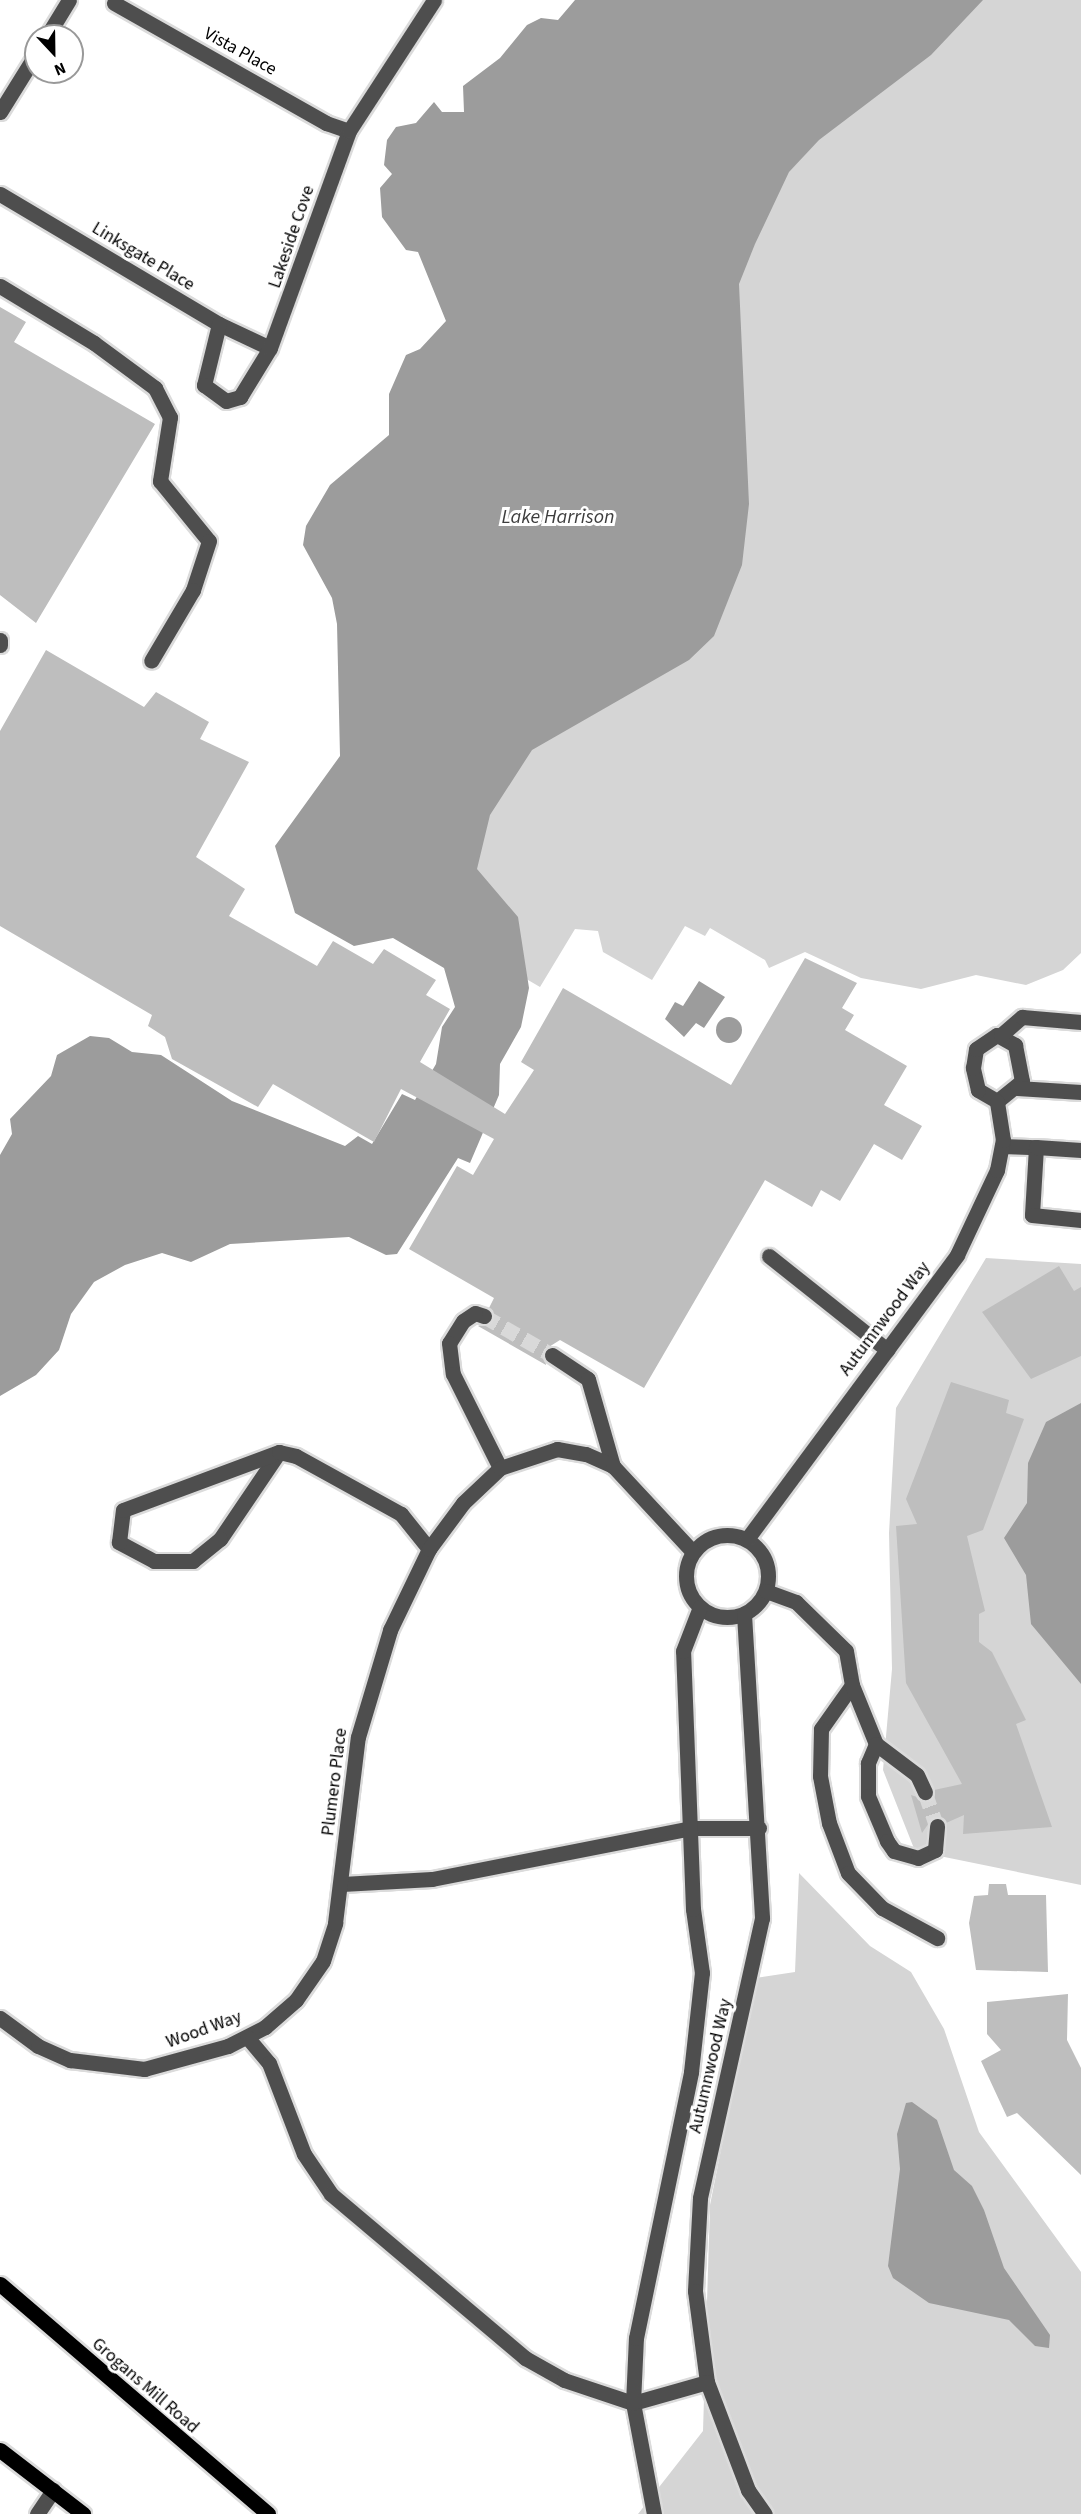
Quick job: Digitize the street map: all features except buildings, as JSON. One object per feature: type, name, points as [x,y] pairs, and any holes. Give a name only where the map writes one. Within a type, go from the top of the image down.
[{"type":"main road","name":"Grogans Mill Road","points":[[0,2284],[268,2514]]},
{"type":"main road","points":[[0,2450],[83,2514]]},
{"type":"street","points":[[54,24],[69,0]]},
{"type":"street","name":"Lakeside Cove","points":[[219,324],[204,385],[226,401],[240,397],[270,348],[349,130],[434,0]]},
{"type":"street","name":"Vista Place","points":[[114,3],[326,123],[349,130]]},
{"type":"street","points":[[0,112],[24,73]]},
{"type":"street","name":"Linksgate Place","points":[[0,194],[219,324],[270,348]]},
{"type":"street","points":[[0,286],[94,343],[154,388],[170,417],[160,481],[209,542],[193,590],[151,661]]},
{"type":"street","points":[[0,640],[0,645]]},
{"type":"street","points":[[1001,1035],[1015,1045],[1021,1059],[1022,1081],[1017,1088],[997,1101],[978,1090],[973,1068],[976,1049],[1001,1035],[1022,1017],[1081,1022]]},
{"type":"street","points":[[1017,1088],[1081,1092]]},
{"type":"street","name":"Autumnwood Way","points":[[747,1539],[957,1255],[982,1209],[1002,1146],[997,1101]]},
{"type":"street","points":[[1002,1146],[1081,1150]]},
{"type":"street","points":[[1036,1147],[1032,1215],[1081,1220]]},
{"type":"street","points":[[769,1256],[887,1350]]},
{"type":"street","points":[[484,1316],[475,1313],[463,1321],[449,1343],[450,1353],[453,1374],[500,1468]]},
{"type":"street","points":[[552,1355],[588,1379],[613,1466],[693,1552]]},
{"type":"street","name":"Plumero Place","points":[[342,1884],[358,1737],[390,1630],[429,1549],[463,1503],[500,1468],[557,1449],[613,1466]]},
{"type":"street","points":[[279,1452],[220,1539],[193,1561],[154,1561],[118,1542],[123,1510],[279,1452],[296,1456],[401,1514],[429,1549]]},
{"type":"street","points":[[718,1535],[747,1539],[767,1562],[766,1591],[744,1614],[721,1617],[700,1607],[687,1585],[693,1552],[718,1535]]},
{"type":"street","points":[[766,1591],[796,1602],[846,1651],[852,1685],[876,1744],[916,1775],[925,1792]]},
{"type":"street","name":"Autumnwood Way","points":[[654,2514],[633,2403],[636,2338],[691,2073],[702,1973],[683,1651],[700,1607]]},
{"type":"street","name":"Autumnwood Way","points":[[744,1614],[747,1723],[759,1828],[762,1918],[700,2198],[695,2291],[707,2382],[748,2490],[765,2514]]},
{"type":"street","points":[[852,1685],[821,1729],[820,1776],[829,1823],[848,1873],[882,1908],[937,1938]]},
{"type":"street","points":[[876,1744],[868,1763],[868,1796],[887,1841],[894,1851],[918,1857],[935,1850],[937,1826]]},
{"type":"street","points":[[342,1884],[442,1878],[692,1828],[759,1828]]},
{"type":"street","name":"Wood Way","points":[[0,2018],[38,2046],[101,2068],[186,2061],[247,2037],[296,2000],[323,1961],[342,1884]]},
{"type":"street","points":[[247,2037],[269,2063],[304,2154],[331,2194],[525,2358],[564,2380],[633,2403],[707,2382]]},
{"type":"street","points":[[37,2514],[53,2490]]},
{"type":"shaded area","points":[[672,0],[1081,0],[1081,953],[1063,970],[1026,985],[976,975],[921,989],[861,978],[805,952],[769,968],[765,960],[710,928],[705,936],[685,926],[652,980],[603,952],[598,931],[575,929],[540,987],[468,945],[427,787]]},
{"type":"shaded area","points":[[986,1258],[1081,1264],[1081,1885],[915,1851],[883,1770],[892,1669],[889,1533],[896,1408]]},
{"type":"shaded area","points":[[799,1873],[870,1946],[911,1972],[944,2029],[979,2132],[1081,2272],[1081,2514],[638,2514],[703,2431],[710,2205],[755,1978],[795,1972]]},
{"type":"water","name":"Lake Harrison","points":[[575,0],[983,0],[931,55],[819,140],[789,172],[755,244],[739,284],[749,504],[742,565],[714,636],[689,660],[532,750],[490,815],[477,869],[518,917],[529,988],[521,1027],[500,1064],[499,1095],[470,1163],[458,1158],[397,1254],[386,1255],[349,1237],[230,1244],[191,1262],[162,1253],[125,1265],[94,1282],[71,1314],[59,1350],[36,1375],[0,1396],[0,1155],[12,1134],[10,1119],[51,1076],[57,1055],[90,1036],[109,1038],[132,1052],[161,1055],[232,1101],[345,1146],[358,1136],[372,1144],[402,1094],[415,1100],[436,1064],[442,1027],[455,1007],[444,968],[393,938],[354,946],[295,913],[275,846],[340,756],[337,624],[332,598],[303,545],[306,526],[330,485],[389,435],[389,394],[406,355],[420,349],[446,321],[418,252],[406,250],[382,217],[380,188],[392,174],[384,165],[387,140],[396,127],[416,123],[434,102],[442,112],[464,112],[463,86],[500,58],[527,25],[541,18],[558,20]]},
{"type":"water","points":[[699,981],[725,997],[704,1028],[696,1023],[684,1037],[665,1019],[675,1002],[683,1006]]},
{"type":"water","points":[[729,1017],[738,1021],[742,1030],[738,1039],[729,1043],[720,1039],[716,1030],[720,1021]]},
{"type":"water","points":[[1081,1403],[1081,1684],[1031,1624],[1026,1575],[1004,1538],[1027,1503],[1028,1463],[1046,1422]]},
{"type":"water","points":[[912,2102],[937,2120],[954,2170],[972,2186],[984,2210],[1004,2268],[1050,2335],[1049,2348],[1035,2346],[1009,2320],[929,2303],[893,2278],[888,2266],[900,2169],[897,2134],[906,2103]]},
{"type":"tunnel","points":[[484,1316],[552,1355]]},
{"type":"tunnel","points":[[925,1792],[937,1826]]}]
